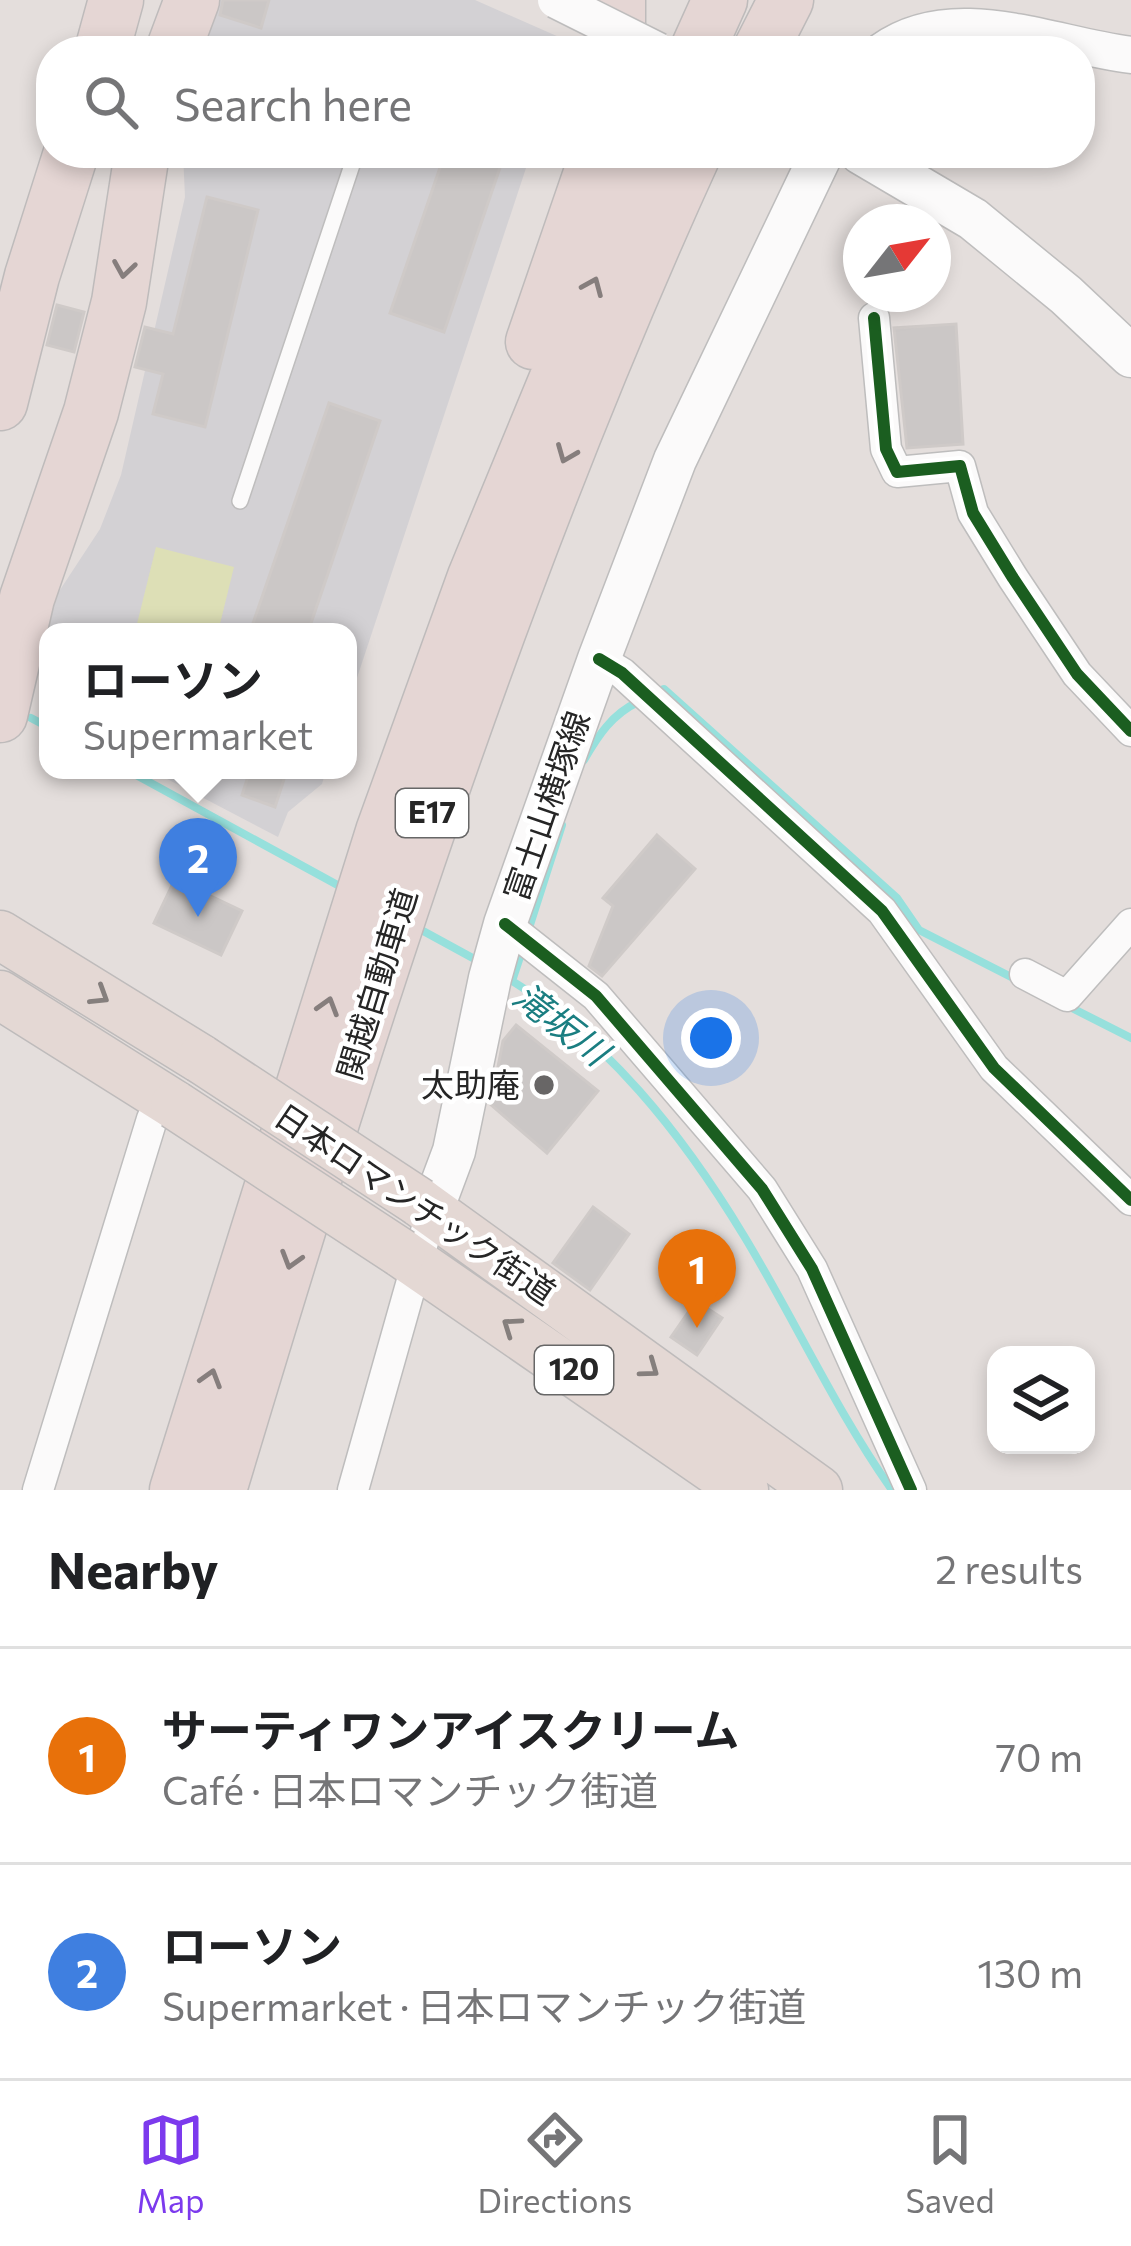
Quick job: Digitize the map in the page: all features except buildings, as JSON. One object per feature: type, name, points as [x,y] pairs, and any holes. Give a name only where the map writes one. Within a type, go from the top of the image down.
[{"type":"highway","points":[[106,36],[116,0]]},
{"type":"highway","points":[[145,36],[151,0]]},
{"type":"highway","points":[[178,36],[192,0]]},
{"type":"highway","points":[[618,0],[618,36]]},
{"type":"highway","points":[[704,36],[720,0]]},
{"type":"highway","points":[[747,36],[764,0]]},
{"type":"highway","points":[[768,36],[786,0]]},
{"type":"highway","points":[[0,403],[65,168]]},
{"type":"highway","points":[[0,715],[27,598],[92,412],[119,302],[140,168]]},
{"type":"highway","points":[[383,832],[484,483],[593,168]]},
{"type":"highway","name":"関越自動車道","points":[[177,1490],[383,832],[475,577],[644,168]]},
{"type":"highway","name":"関越自動車道","points":[[219,1490],[416,861],[510,593],[688,168]]},
{"type":"highway","points":[[589,397],[703,168]]},
{"type":"highway","name":"日本ロマンチック街道","points":[[0,935],[426,1206],[818,1490]]},
{"type":"highway","name":"日本ロマンチック街道","points":[[0,995],[409,1258],[745,1490]]},
{"type":"main road","name":"富士山横塚線","points":[[426,1206],[454,1151],[497,954],[599,659],[674,460],[816,168]]},
{"type":"main road","points":[[887,168],[974,219],[1131,356]]},
{"type":"street","points":[[556,0],[628,36]]},
{"type":"street","points":[[901,36],[930,20],[970,14],[1008,20],[1056,36]]},
{"type":"street","points":[[1095,49],[1131,55]]},
{"type":"street","points":[[874,318],[886,449],[897,472],[960,466],[973,513],[1012,578],[1077,674],[1131,731]]},
{"type":"street","points":[[599,659],[622,674],[881,911],[994,1068],[1131,1200]]},
{"type":"street","points":[[1025,974],[1067,996],[1131,924]]},
{"type":"street","points":[[497,954],[596,996],[762,1189],[812,1269],[911,1490]]},
{"type":"street","points":[[38,1490],[145,1141],[169,1101]]},
{"type":"street","points":[[353,1490],[426,1206]]},
{"type":"lane","points":[[240,501],[351,168]]},
{"type":"shaded area","points":[[220,0],[475,0],[557,36],[206,36]]},
{"type":"shaded area","points":[[184,168],[526,168],[357,678],[357,623],[50,623],[56,596],[100,529],[121,475],[185,197]]},
{"type":"shaded area","points":[[167,779],[323,779],[288,812],[278,837]]},
{"type":"green space","points":[[156,547],[234,567],[220,623],[137,623]]},
{"type":"waterway","points":[[657,692],[664,689],[897,898],[919,930],[1017,980]]},
{"type":"waterway","points":[[584,760],[613,719],[638,702]]},
{"type":"waterway","name":"滝坂川","points":[[31,718],[39,722]]},
{"type":"waterway","name":"滝坂川","points":[[143,779],[343,888]]},
{"type":"waterway","points":[[528,931],[562,825]]},
{"type":"waterway","name":"滝坂川","points":[[414,926],[480,962]]},
{"type":"waterway","points":[[512,981],[522,951]]},
{"type":"waterway","name":"滝坂川","points":[[504,976],[576,1028],[668,1125],[744,1236],[892,1490]]},
{"type":"waterway","points":[[1068,1006],[1131,1038]]},
{"type":"cycle path","points":[[874,318],[886,449],[897,472],[960,466],[973,513],[1013,578],[1077,674],[1131,731]]},
{"type":"cycle path","points":[[599,659],[622,673],[882,911],[994,1068],[1131,1200]]},
{"type":"cycle path","points":[[505,924],[596,996],[762,1189],[812,1269],[911,1490]]},
{"type":"place","name":"ローソン","points":[[198,917]]},
{"type":"place","name":"太助庵","points":[[544,1085]]},
{"type":"place","name":"サーティワンアイスクリーム","points":[[697,1328]]}]
